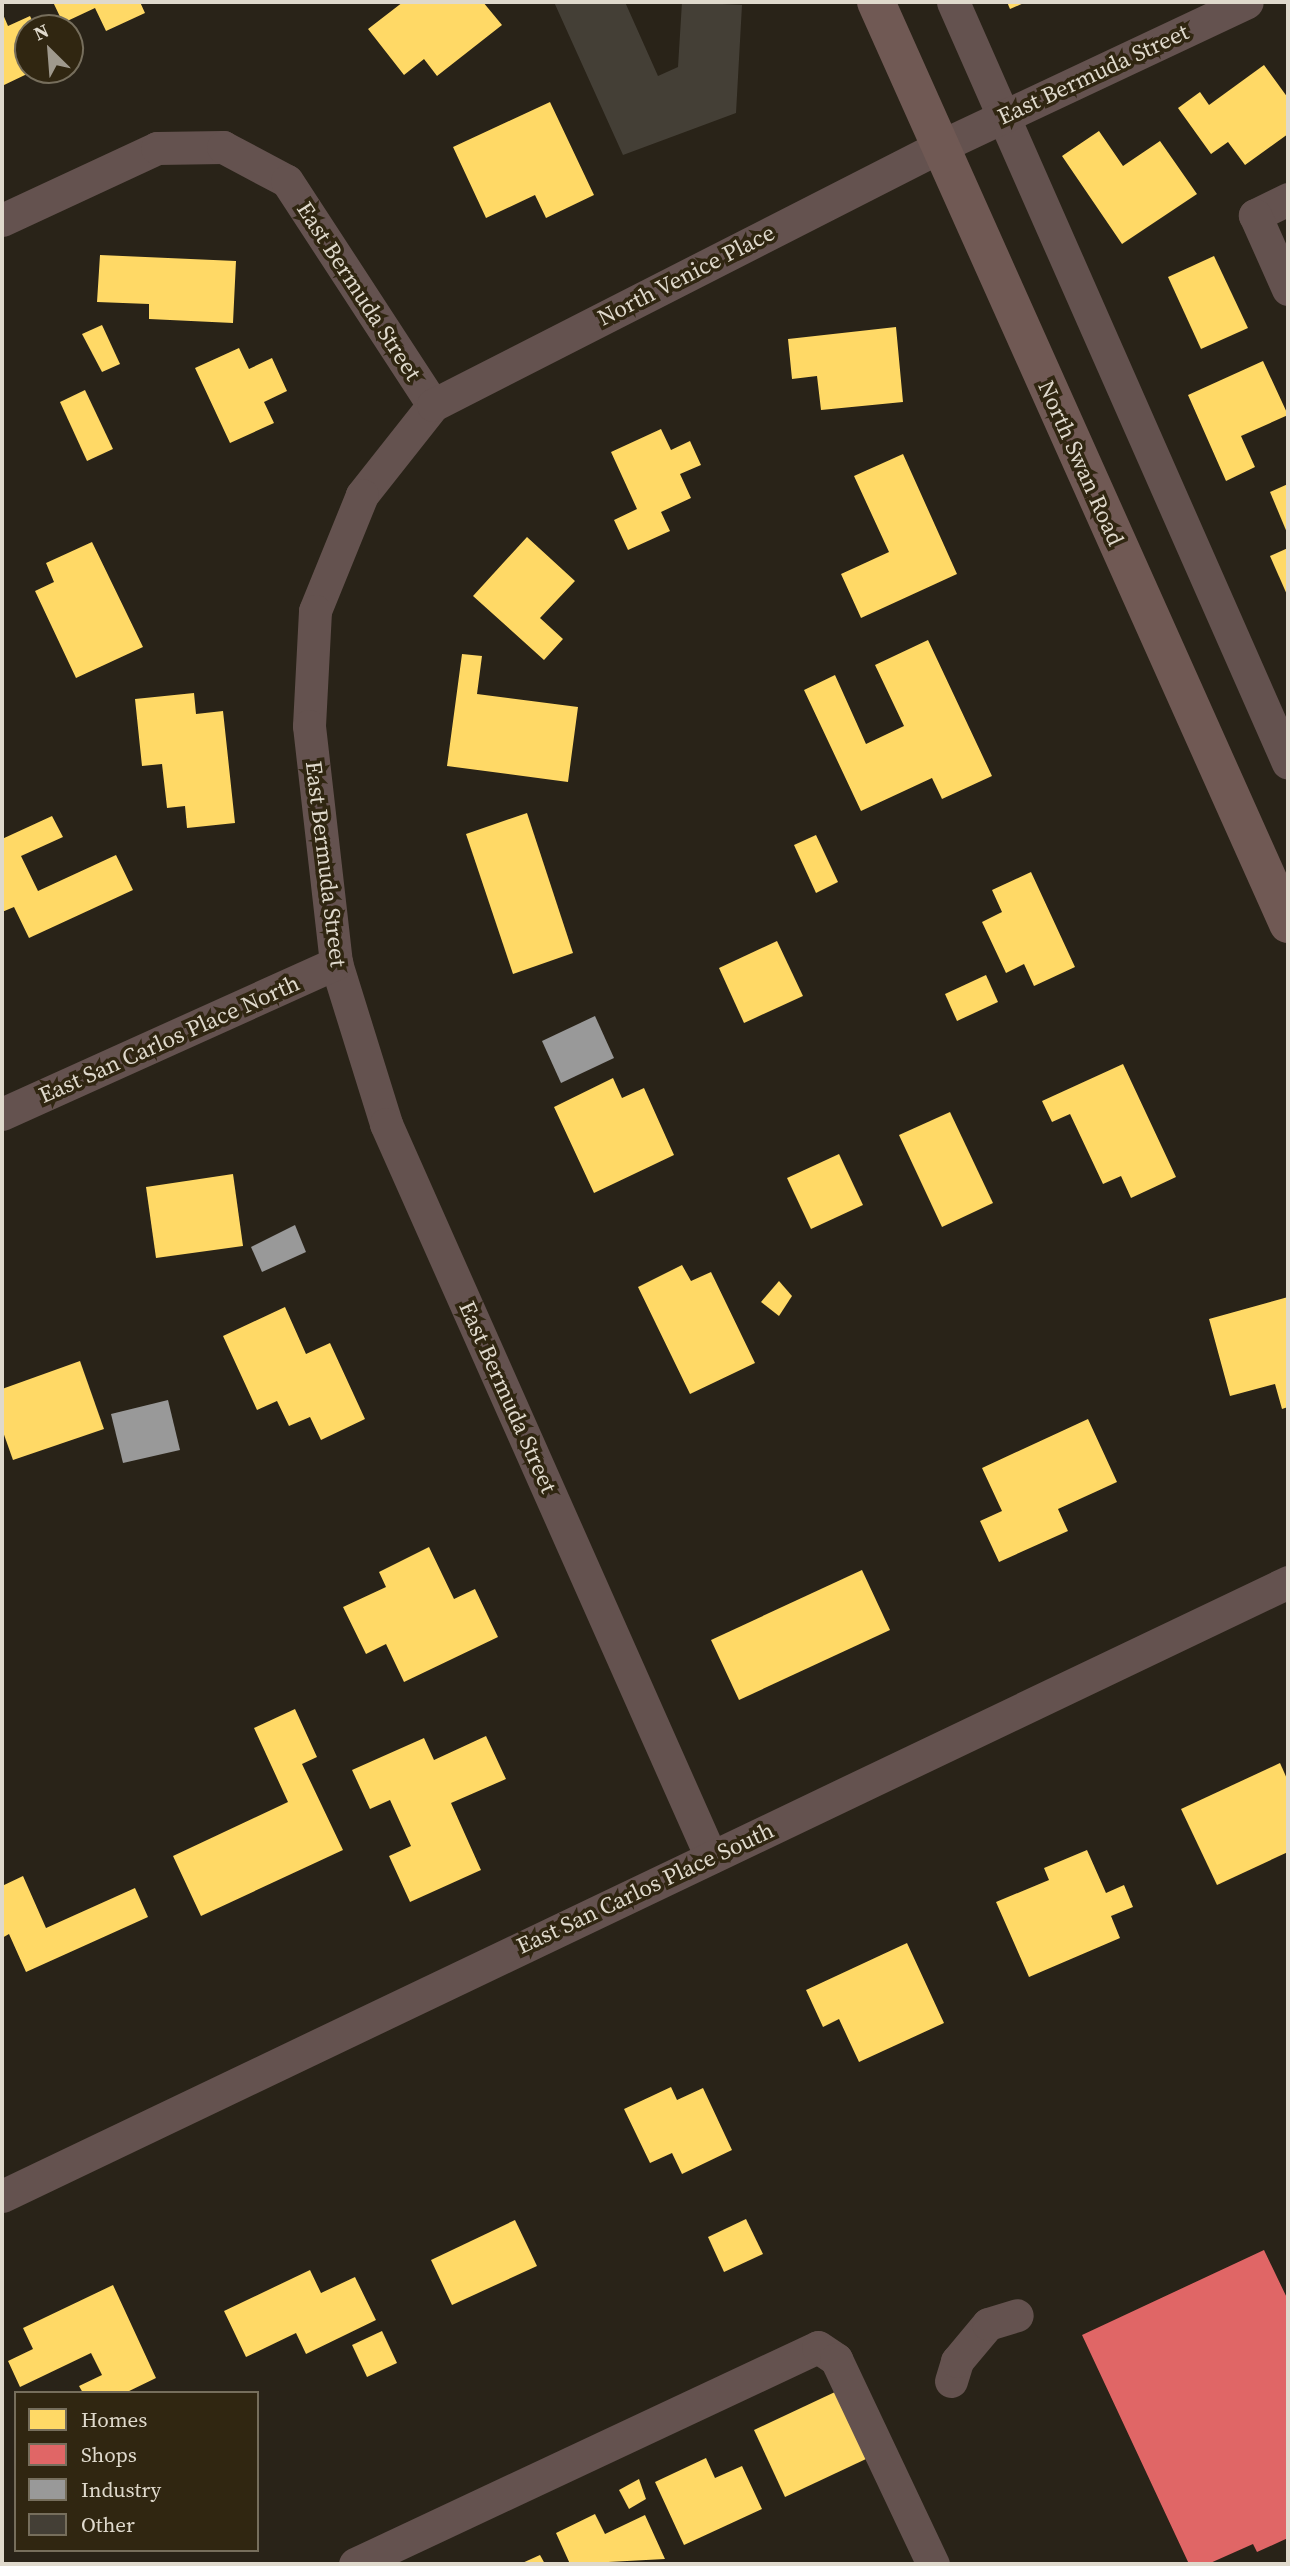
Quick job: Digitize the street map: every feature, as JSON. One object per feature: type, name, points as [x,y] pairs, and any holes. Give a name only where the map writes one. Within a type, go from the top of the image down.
[{"type":"main road","name":"North Swan Road","points":[[876,2],[1288,924]]},
{"type":"street","points":[[953,2],[1006,115],[1288,763]]},
{"type":"street","name":"East Bermuda Street","points":[[939,147],[1247,2]]},
{"type":"street","name":"East Bermuda Street","points":[[2,220],[157,148],[223,147],[287,181],[433,405],[362,495],[315,611],[309,726],[336,963],[386,1124],[711,1857]]},
{"type":"street","name":"North Venice Place","points":[[433,405],[939,147]]},
{"type":"street","points":[[1288,199],[1255,215],[1288,289]]},
{"type":"street","name":"East San Carlos Place North","points":[[2,1114],[336,963]]},
{"type":"street","name":"East San Carlos Place South","points":[[2,2196],[1288,1582]]},
{"type":"street","points":[[951,2381],[957,2361],[988,2324],[1017,2315]]},
{"type":"street","points":[[355,2564],[818,2347],[836,2359],[933,2564]]},
{"type":"building: Homes","points":[[53,2],[140,2],[145,13],[106,31],[95,8],[82,14],[59,14]]},
{"type":"building: Homes","points":[[403,2],[483,2],[502,25],[437,76],[424,59],[404,75],[368,29]]},
{"type":"building: Homes","points":[[1007,2],[1026,2],[1010,9]]},
{"type":"building: Homes","points":[[2,12],[8,26],[14,23],[14,80],[2,86]]},
{"type":"building: Homes","points":[[1264,65],[1288,98],[1288,134],[1245,165],[1228,142],[1211,154],[1178,108],[1200,92],[1209,105]]},
{"type":"building: Homes","points":[[550,102],[594,195],[546,218],[535,195],[486,218],[453,147]]},
{"type":"building: Homes","points":[[1099,131],[1123,166],[1160,141],[1197,194],[1122,244],[1062,156]]},
{"type":"building: Homes","points":[[100,255],[236,261],[233,323],[149,319],[149,304],[97,302]]},
{"type":"building: Homes","points":[[1214,256],[1248,328],[1201,349],[1168,277]]},
{"type":"building: Homes","points":[[102,325],[120,364],[102,372],[82,334]]},
{"type":"building: Homes","points":[[896,327],[903,402],[821,410],[817,376],[792,379],[788,339]]},
{"type":"building: Homes","points":[[239,348],[249,369],[272,358],[287,391],[264,402],[274,423],[230,443],[195,368]]},
{"type":"building: Homes","points":[[1263,361],[1288,415],[1241,436],[1255,467],[1226,481],[1188,395]]},
{"type":"building: Homes","points":[[85,390],[113,449],[87,461],[60,402]]},
{"type":"building: Homes","points":[[661,429],[671,450],[690,441],[701,465],[680,474],[691,498],[661,512],[670,531],[628,550],[614,520],[637,509],[611,452]]},
{"type":"building: Homes","points":[[903,454],[957,574],[861,618],[841,574],[889,552],[854,476]]},
{"type":"building: Homes","points":[[1288,484],[1288,535],[1270,492]]},
{"type":"building: Homes","points":[[527,537],[575,581],[540,618],[563,639],[544,660],[473,596]]},
{"type":"building: Homes","points":[[92,542],[143,647],[76,678],[35,591],[54,582],[46,563]]},
{"type":"building: Homes","points":[[1288,548],[1288,597],[1270,556]]},
{"type":"building: Homes","points":[[928,640],[992,776],[942,799],[932,778],[861,811],[804,690],[835,675],[866,744],[904,726],[875,665]]},
{"type":"building: Homes","points":[[462,654],[482,656],[477,694],[578,707],[568,782],[447,766]]},
{"type":"building: Homes","points":[[194,693],[196,714],[223,711],[235,823],[187,828],[185,806],[167,808],[162,764],[142,766],[135,699]]},
{"type":"building: Homes","points":[[527,813],[573,953],[513,974],[466,834]]},
{"type":"building: Homes","points":[[52,816],[63,837],[21,856],[38,891],[116,855],[133,890],[29,938],[14,907],[2,912],[2,839]]},
{"type":"building: Homes","points":[[816,835],[838,882],[816,893],[794,845]]},
{"type":"building: Homes","points":[[1031,872],[1075,967],[1034,986],[1024,964],[1006,973],[982,922],[1002,912],[992,890]]},
{"type":"building: Homes","points":[[777,941],[803,996],[744,1023],[719,968]]},
{"type":"building: Homes","points":[[986,975],[998,1002],[957,1021],[945,994]]},
{"type":"building: Homes","points":[[1123,1064],[1176,1177],[1131,1198],[1121,1176],[1103,1184],[1070,1114],[1052,1122],[1042,1101]]},
{"type":"building: Homes","points":[[613,1078],[622,1098],[644,1088],[674,1155],[594,1193],[554,1107]]},
{"type":"building: Homes","points":[[950,1112],[993,1203],[942,1227],[899,1135]]},
{"type":"building: Homes","points":[[839,1154],[863,1205],[811,1229],[787,1178]]},
{"type":"building: Homes","points":[[233,1174],[243,1246],[156,1258],[146,1187]]},
{"type":"building: Homes","points":[[682,1265],[691,1281],[711,1272],[755,1363],[690,1394],[638,1287]]},
{"type":"building: Homes","points":[[779,1281],[792,1296],[779,1316],[761,1302]]},
{"type":"building: Homes","points":[[1288,1297],[1288,1407],[1282,1409],[1275,1384],[1230,1396],[1209,1319]]},
{"type":"building: Homes","points":[[285,1307],[306,1354],[330,1343],[365,1419],[321,1440],[310,1417],[289,1426],[277,1401],[257,1410],[223,1336]]},
{"type":"building: Homes","points":[[80,1361],[104,1429],[13,1460],[2,1429],[2,1389]]},
{"type":"building: Homes","points":[[1088,1419],[1117,1482],[1058,1509],[1068,1531],[999,1562],[980,1521],[1002,1511],[982,1468]]},
{"type":"building: Homes","points":[[429,1547],[454,1599],[475,1589],[498,1637],[404,1682],[386,1644],[366,1654],[343,1607],[386,1587],[379,1572]]},
{"type":"building: Homes","points":[[862,1570],[890,1630],[739,1700],[711,1640]]},
{"type":"building: Homes","points":[[295,1709],[317,1757],[302,1764],[343,1850],[201,1916],[173,1856],[288,1802],[254,1728]]},
{"type":"building: Homes","points":[[486,1736],[506,1779],[451,1803],[481,1870],[410,1902],[389,1856],[411,1846],[390,1800],[370,1809],[352,1770],[424,1738],[434,1760]]},
{"type":"building: Homes","points":[[1280,1763],[1288,1781],[1288,1852],[1217,1885],[1181,1809]]},
{"type":"building: Homes","points":[[1087,1850],[1106,1893],[1124,1885],[1133,1907],[1111,1916],[1120,1938],[1029,1977],[996,1902],[1049,1880],[1044,1868]]},
{"type":"building: Homes","points":[[23,1876],[46,1928],[135,1888],[148,1917],[26,1972],[9,1934],[2,1938],[2,1886]]},
{"type":"building: Homes","points":[[907,1943],[944,2023],[859,2062],[839,2019],[823,2027],[806,1990]]},
{"type":"building: Homes","points":[[671,2087],[677,2100],[703,2088],[732,2150],[682,2174],[672,2153],[650,2163],[624,2109]]},
{"type":"building: Homes","points":[[746,2219],[763,2254],[724,2272],[708,2237]]},
{"type":"building: Homes","points":[[515,2220],[537,2266],[452,2305],[431,2260]]},
{"type":"building: Homes","points":[[310,2270],[321,2293],[355,2277],[376,2320],[306,2354],[296,2333],[246,2357],[224,2311]]},
{"type":"building: Homes","points":[[113,2285],[156,2378],[129,2391],[82,2391],[79,2386],[102,2375],[91,2353],[20,2387],[8,2361],[33,2349],[23,2328]]},
{"type":"building: Homes","points":[[382,2331],[397,2363],[367,2377],[352,2345]]},
{"type":"building: Homes","points":[[835,2392],[866,2459],[785,2497],[754,2430]]},
{"type":"building: Homes","points":[[706,2458],[715,2478],[742,2466],[762,2509],[684,2545],[655,2482]]},
{"type":"building: Homes","points":[[639,2479],[646,2499],[629,2509],[619,2490]]},
{"type":"building: Homes","points":[[595,2514],[605,2534],[645,2515],[665,2559],[570,2564],[556,2533]]},
{"type":"building: Homes","points":[[540,2555],[545,2564],[520,2564]]},
{"type":"building: Shops","points":[[1264,2250],[1288,2300],[1288,2538],[1257,2552],[1253,2544],[1208,2564],[1189,2564],[1082,2335]]},
{"type":"building: Industry","points":[[595,1016],[614,1058],[561,1083],[542,1041]]},
{"type":"building: Industry","points":[[295,1225],[306,1252],[262,1272],[251,1247]]},
{"type":"building: Industry","points":[[168,1400],[180,1450],[123,1463],[111,1414]]},
{"type":"building: Other","points":[[554,2],[625,2],[658,76],[678,67],[682,2],[742,5],[736,113],[623,155]]}]
